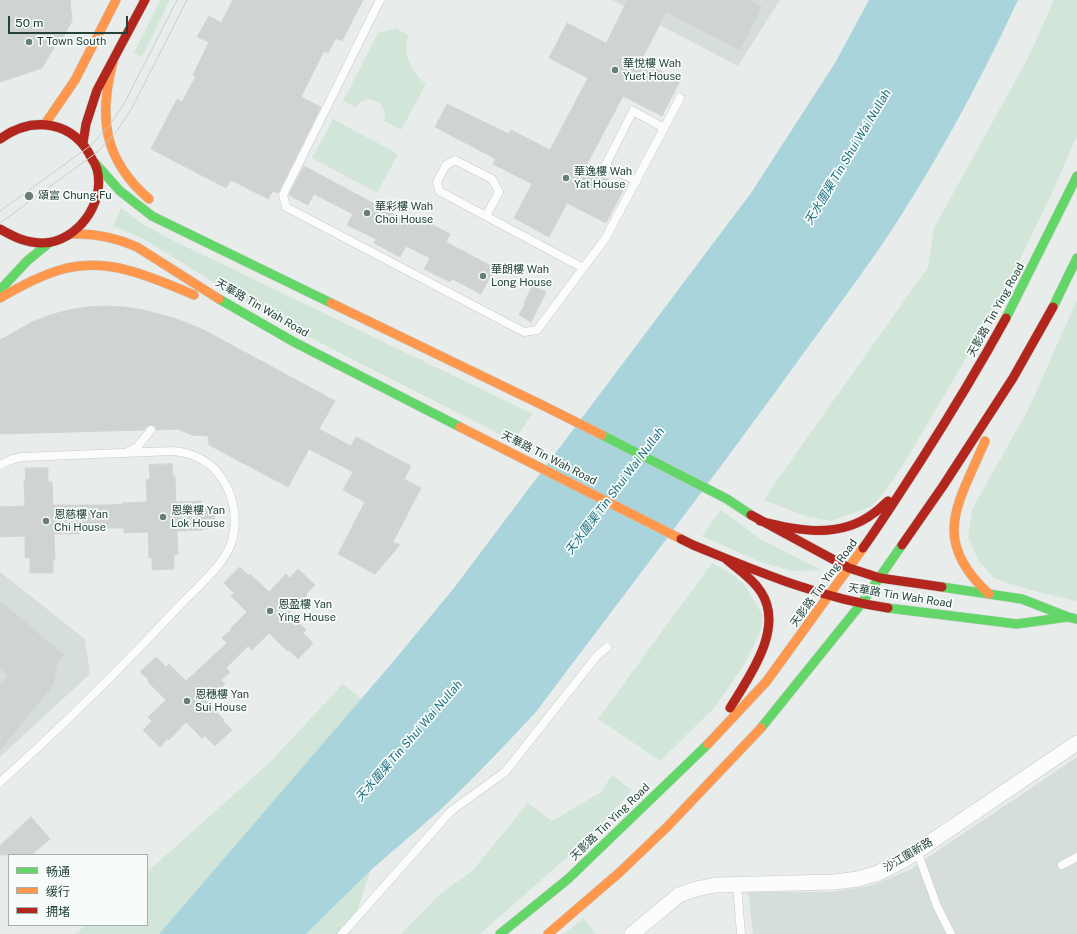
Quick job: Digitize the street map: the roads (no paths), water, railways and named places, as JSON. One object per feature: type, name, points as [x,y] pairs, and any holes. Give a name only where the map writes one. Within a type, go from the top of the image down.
[{"type":"main road","points":[[45,124],[78,74],[116,0]]},
{"type":"main road","points":[[83,143],[92,106],[98,90],[146,0]]},
{"type":"main road","points":[[113,62],[108,77],[104,99],[105,126],[109,142],[115,157],[134,186],[147,198],[157,204]]},
{"type":"main road","points":[[0,139],[10,131],[32,124],[45,124],[59,128],[72,134],[83,143],[95,163],[99,179],[98,195],[93,210],[84,224],[72,234],[61,239],[36,243],[24,241],[0,229]]},
{"type":"main road","points":[[0,127],[10,131]]},
{"type":"main road","name":"天華路 Tin Wah Road","points":[[95,163],[120,191],[152,216],[540,404],[727,499],[760,521],[849,568],[880,578],[1022,599],[1072,618]]},
{"type":"main road","name":"天影路 Tin Ying Road","points":[[500,934],[568,879],[710,742],[766,682],[879,526],[981,363],[1018,298],[1077,176]]},
{"type":"main road","points":[[188,223],[280,279]]},
{"type":"main road","name":"天華路 Tin Wah Road","points":[[72,234],[96,233],[124,241],[137,247],[258,322],[331,361],[693,545],[727,560],[829,596],[861,604],[920,613],[1017,624],[1072,618]]},
{"type":"main road","points":[[0,290],[27,261],[49,242]]},
{"type":"main road","points":[[548,934],[620,872],[701,792],[773,714],[861,604],[943,486],[1014,378],[1050,313],[1077,258]]},
{"type":"main road","points":[[0,298],[46,275],[63,269],[80,266],[103,265],[133,270],[258,322]]},
{"type":"main road","points":[[989,594],[975,582],[957,553],[953,531],[954,520],[957,508],[1014,378]]},
{"type":"main road","points":[[760,521],[787,528],[813,531],[845,528],[862,522],[878,511],[908,480]]},
{"type":"main road","points":[[710,742],[762,651],[770,621],[768,605],[762,593],[749,578],[727,560]]},
{"type":"street","name":"沙江圍新路","points":[[632,934],[679,895],[696,888],[716,885],[834,882],[858,879],[878,873],[904,860],[1077,743]]},
{"type":"lane","points":[[380,0],[283,195],[286,207],[524,332],[536,330],[605,239],[680,98]]},
{"type":"lane","points":[[637,181],[605,166],[632,111],[664,128]]},
{"type":"lane","points":[[486,216],[499,192],[492,179],[455,160],[446,165],[437,182],[440,191],[486,216],[583,268]]},
{"type":"lane","points":[[128,452],[137,447],[151,430]]},
{"type":"lane","points":[[0,465],[22,457],[181,451],[196,456],[214,469],[228,487],[232,498],[235,521],[230,545],[218,565],[136,652],[44,743],[0,782]]},
{"type":"lane","points":[[342,934],[451,811],[505,772],[596,657],[607,647]]},
{"type":"lane","points":[[917,851],[937,906],[951,934]]},
{"type":"lane","points":[[1062,865],[1077,857]]},
{"type":"lane","points":[[737,885],[741,934]]},
{"type":"water","name":"天水圍渠 Tin Shui Wai Nullah","points":[[869,0],[1018,0],[987,64],[936,159],[879,249],[725,460],[536,712],[439,811],[371,870],[306,934],[159,934],[392,663],[454,588],[751,193],[835,63]]},
{"type":"tram line","points":[[0,211],[90,146],[109,126],[125,102],[177,0]]},
{"type":"tram line","points":[[0,223],[96,153],[117,131],[133,106],[187,0]]},
{"type":"place","name":"T Town South","points":[[29,42]]},
{"type":"place","name":"華悅樓 Wah Yuet House","points":[[615,70]]},
{"type":"place","name":"華逸樓 Wah Yat House","points":[[566,178]]},
{"type":"place","name":"頌富 Chung Fu","points":[[29,196]]},
{"type":"place","name":"華彩樓 Wah Choi House","points":[[367,213]]},
{"type":"place","name":"華朗樓 Wah Long House","points":[[483,276]]},
{"type":"place","name":"恩樂樓 Yan Lok House","points":[[163,517]]},
{"type":"place","name":"恩慈樓 Yan Chi House","points":[[46,521]]},
{"type":"place","name":"恩盈樓 Yan Ying House","points":[[270,611]]},
{"type":"place","name":"恩穗樓 Yan Sui House","points":[[187,701]]}]
